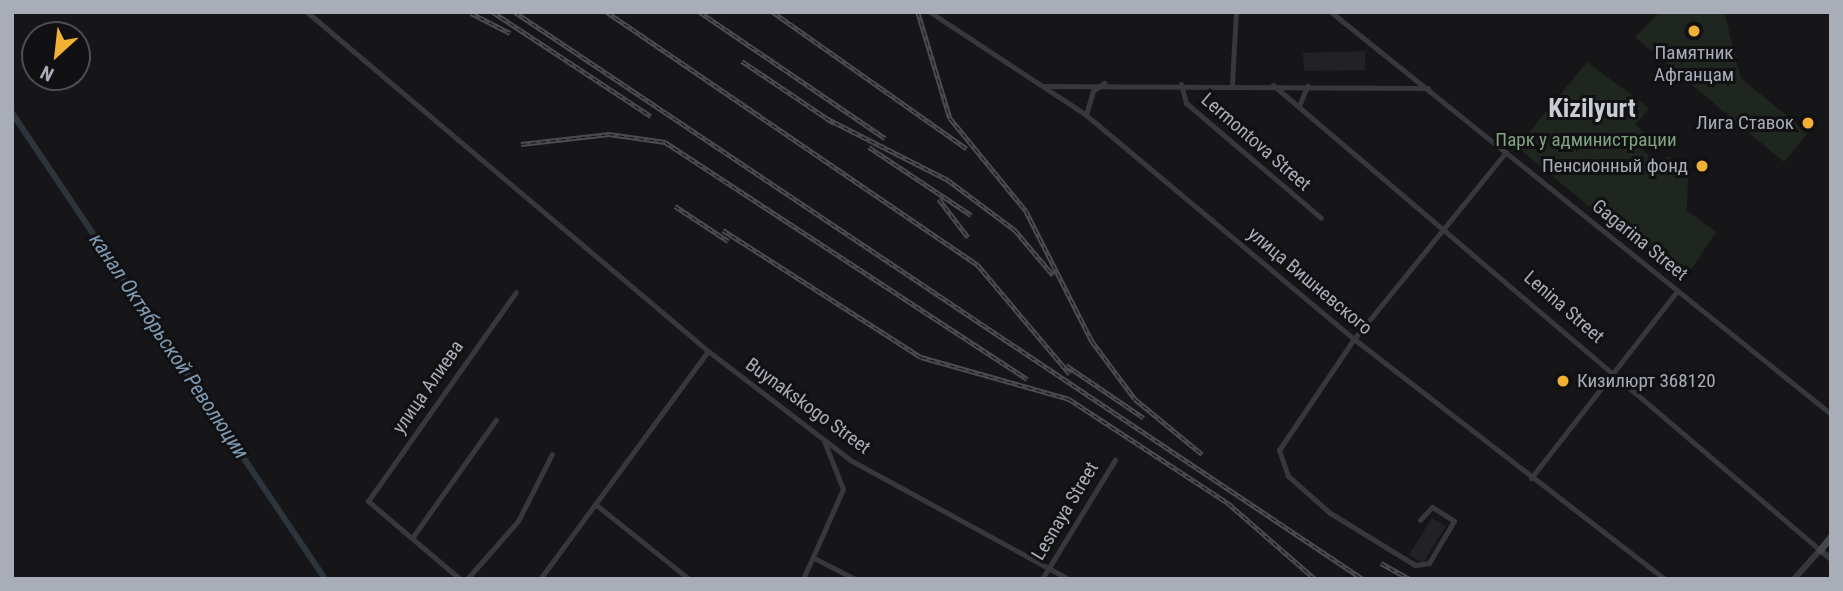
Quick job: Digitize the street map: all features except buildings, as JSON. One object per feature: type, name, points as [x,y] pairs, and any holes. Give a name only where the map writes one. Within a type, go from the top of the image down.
[{"type":"main road","points":[[1820,550],[1831,536]]},
{"type":"street","name":"Buynakskogo Street","points":[[307,12],[708,351],[822,439],[852,461],[1068,579]]},
{"type":"street","name":"улица Вишневского","points":[[930,12],[1086,115],[1354,340],[1665,579]]},
{"type":"street","points":[[1232,83],[1236,12]]},
{"type":"street","name":"Gagarina Street","points":[[1331,12],[1831,414]]},
{"type":"street","points":[[1086,115],[1093,92],[1108,82]]},
{"type":"street","points":[[1042,86],[1108,82],[1428,88]]},
{"type":"street","name":"Lermontova Street","points":[[1181,84],[1186,103],[1321,218]]},
{"type":"street","name":"Lenina Street","points":[[1273,85],[1447,227],[1831,559]]},
{"type":"street","points":[[1299,106],[1307,86]]},
{"type":"street","points":[[1420,520],[1432,507],[1454,521],[1429,563],[1415,565],[1330,513],[1279,465],[1285,433],[1354,340],[1506,152]]},
{"type":"street","points":[[1531,478],[1677,291]]},
{"type":"street","name":"улица Алиева","points":[[412,538],[368,501],[516,292]]},
{"type":"street","points":[[540,579],[708,351]]},
{"type":"street","points":[[460,579],[412,538],[496,420]]},
{"type":"street","points":[[803,579],[843,489],[822,439]]},
{"type":"street","points":[[467,579],[518,521],[552,454]]},
{"type":"street","name":"Lesnaya Street","points":[[1042,579],[1115,460]]},
{"type":"street","points":[[595,504],[689,579]]},
{"type":"street","points":[[1794,579],[1820,550]]},
{"type":"street","points":[[814,558],[855,579]]},
{"type":"shaded area","points":[[1365,51],[1365,70],[1304,71],[1303,53]]},
{"type":"shaded area","points":[[1432,518],[1446,526],[1423,563],[1409,555]]},
{"type":"green space","points":[[1660,12],[1724,12],[1741,78],[1808,133],[1784,162],[1635,37]]},
{"type":"green space","name":"Парк у администрации","points":[[1587,62],[1649,108],[1635,125],[1644,132],[1635,144],[1661,165],[1669,156],[1688,176],[1687,211],[1716,232],[1685,279],[1678,280],[1517,147]]},
{"type":"waterway","name":"канал Октябрьской Революции","points":[[12,113],[325,579]]},
{"type":"railway","points":[[493,12],[651,116]]},
{"type":"railway","points":[[515,12],[1363,579]]},
{"type":"railway","points":[[607,12],[977,264],[1070,374]]},
{"type":"railway","points":[[700,12],[885,138]]},
{"type":"railway","points":[[773,12],[967,149]]},
{"type":"railway","points":[[918,12],[950,118],[1026,211],[1092,341],[1135,399],[1202,454]]},
{"type":"railway","points":[[471,13],[510,33]]},
{"type":"railway","points":[[742,61],[834,123]]},
{"type":"railway","points":[[826,118],[948,180],[1015,230],[1053,275]]},
{"type":"railway","points":[[521,144],[609,134],[665,142],[1027,379]]},
{"type":"railway","points":[[869,147],[971,215]]},
{"type":"railway","points":[[939,199],[968,237]]},
{"type":"railway","points":[[675,206],[728,241]]},
{"type":"railway","points":[[723,230],[921,357],[1069,399],[1228,503],[1315,579]]},
{"type":"railway","points":[[1066,365],[1144,418]]},
{"type":"railway","points":[[1381,563],[1410,579]]},
{"type":"place","name":"Памятник Афганцам","points":[[1694,31]]},
{"type":"place","name":"Лига Ставок","points":[[1808,123]]},
{"type":"place","name":"Пенсионный фонд","points":[[1702,166]]},
{"type":"place","name":"Кизилюрт 368120","points":[[1563,381]]},
{"type":"district","name":"Kizilyurt","points":[[1592,109]]}]
